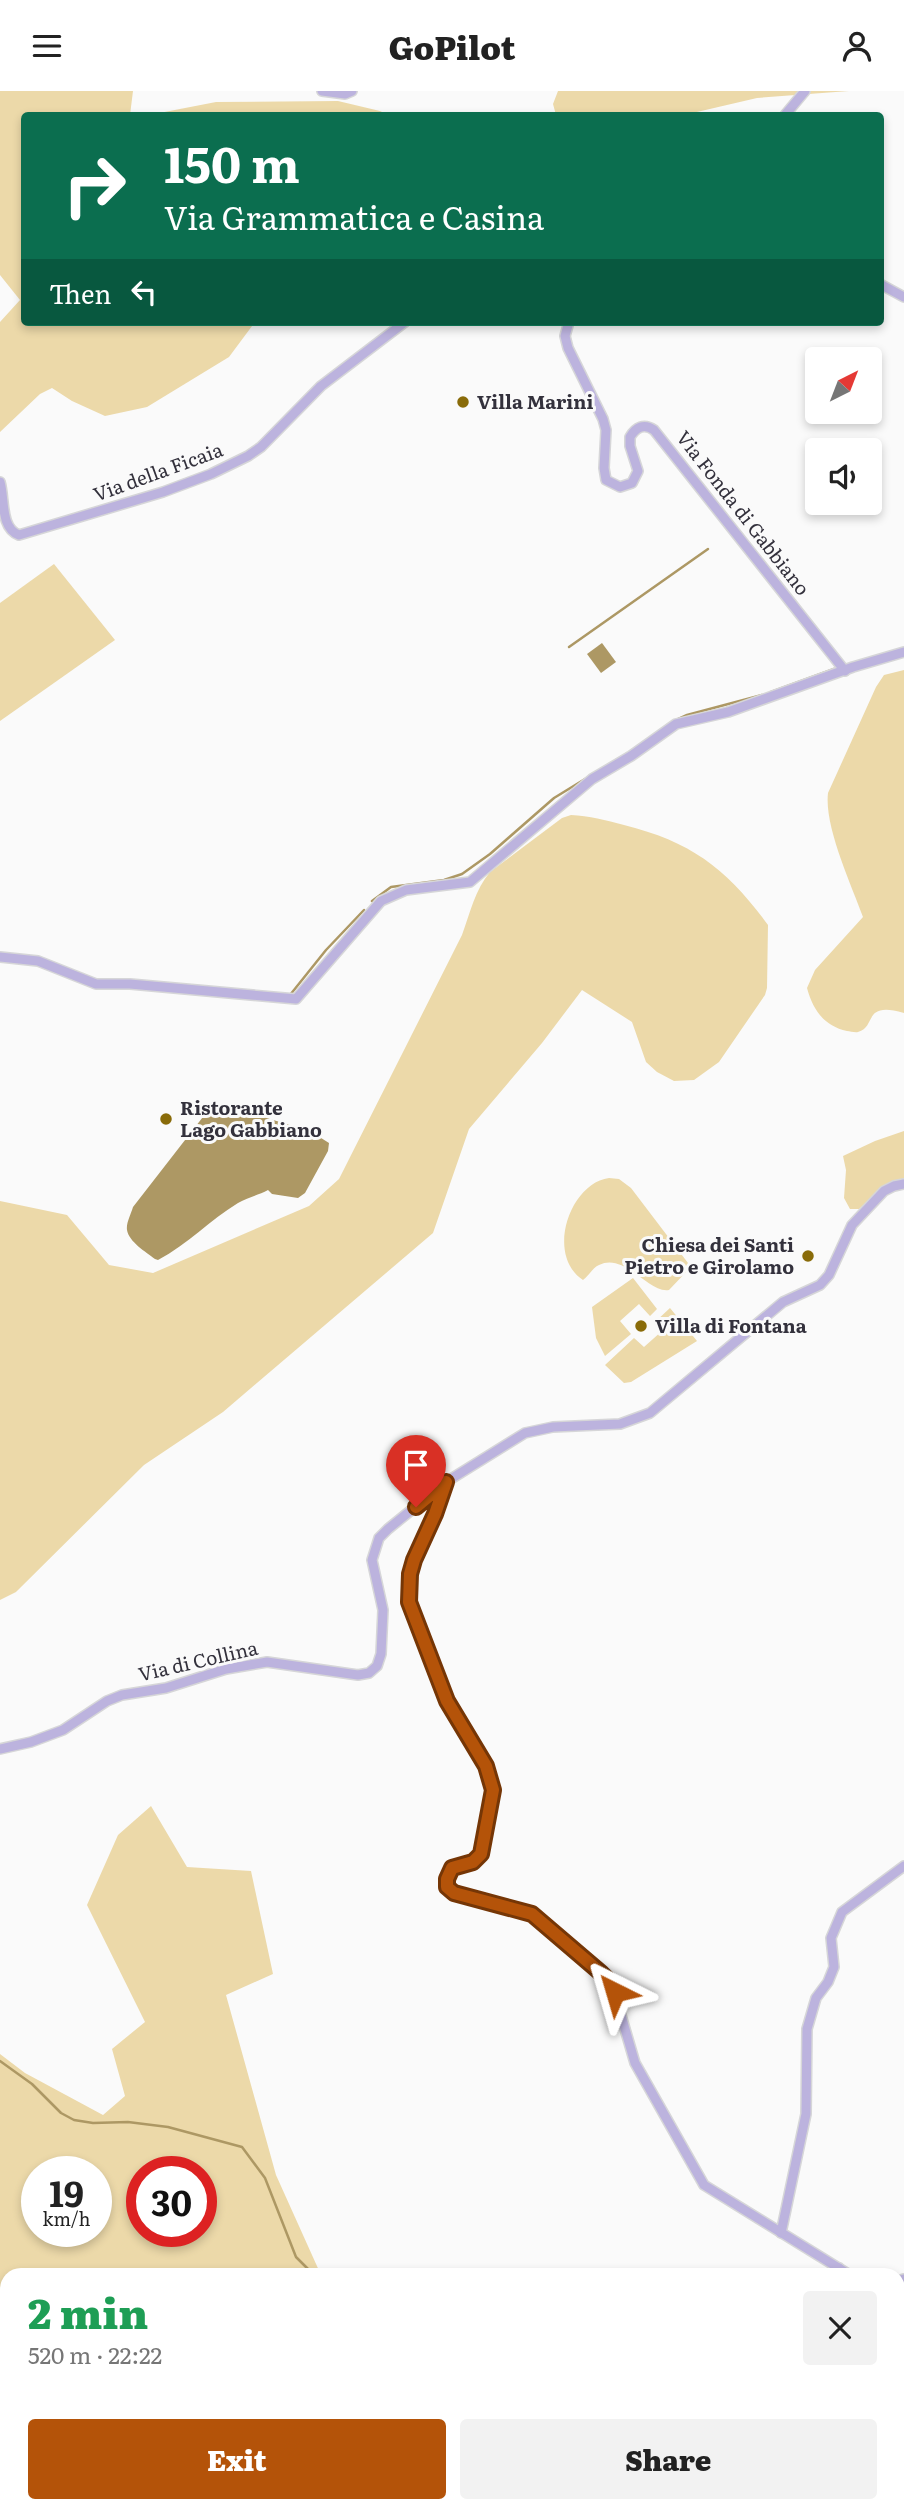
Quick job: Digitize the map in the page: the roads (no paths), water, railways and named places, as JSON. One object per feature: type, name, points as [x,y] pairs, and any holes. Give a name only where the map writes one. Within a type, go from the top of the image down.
[{"type":"street","points":[[322,91],[345,94],[352,91]]},
{"type":"street","points":[[788,112],[805,91]]},
{"type":"street","points":[[884,286],[904,297]]},
{"type":"street","name":"Via della Ficaia","points":[[0,481],[5,521],[10,530],[19,535],[163,492],[211,474],[261,447],[321,386],[400,326]]},
{"type":"street","name":"Via Fonda di Gabbiano","points":[[568,326],[565,336],[568,348],[605,426],[606,480],[620,487],[632,483],[638,471],[630,446],[630,436],[640,427],[648,426],[654,430],[845,671]]},
{"type":"street","points":[[0,957],[38,961],[96,984],[130,984],[296,999],[381,901],[406,890],[470,882],[592,779],[631,756],[676,724],[728,712],[904,652]]},
{"type":"street","name":"Via di Collina","points":[[0,1749],[31,1742],[63,1730],[107,1701],[122,1695],[174,1686],[226,1669],[267,1662],[358,1675],[369,1673],[377,1666],[382,1642],[382,1596],[372,1567],[376,1544],[388,1529],[446,1482],[530,1431],[553,1427],[620,1424],[650,1413],[783,1302],[820,1285],[829,1275],[845,1236],[858,1218],[884,1191],[904,1184]]},
{"type":"street","points":[[446,1482],[414,1560],[410,1574],[409,1602],[447,1701],[486,1766],[493,1790],[481,1854],[473,1862],[452,1868],[447,1887],[454,1893],[532,1914],[607,1979],[613,1987],[635,2063],[705,2185],[839,2268]]},
{"type":"street","points":[[781,2233],[806,2114],[807,2029],[816,1997],[828,1982],[834,1967],[831,1938],[842,1912],[904,1865]]},
{"type":"waterway","points":[[569,647],[708,549]]},
{"type":"waterway","points":[[771,692],[834,669]]},
{"type":"waterway","points":[[674,721],[762,695]]},
{"type":"waterway","points":[[372,901],[391,887],[444,880],[462,874],[490,854],[554,798],[621,757]]},
{"type":"waterway","points":[[290,995],[326,950],[364,910]]},
{"type":"waterway","points":[[0,2061],[32,2084],[61,2113],[74,2120],[168,2127],[242,2147],[265,2178],[296,2257],[307,2268]]},
{"type":"place","name":"Villa Marini","points":[[463,402]]},
{"type":"place","name":"Ristorante Lago Gabbiano","points":[[166,1119]]},
{"type":"place","name":"Chiesa dei Santi Pietro e Girolamo","points":[[808,1256]]},
{"type":"place","name":"Villa di Fontana","points":[[641,1326]]}]
